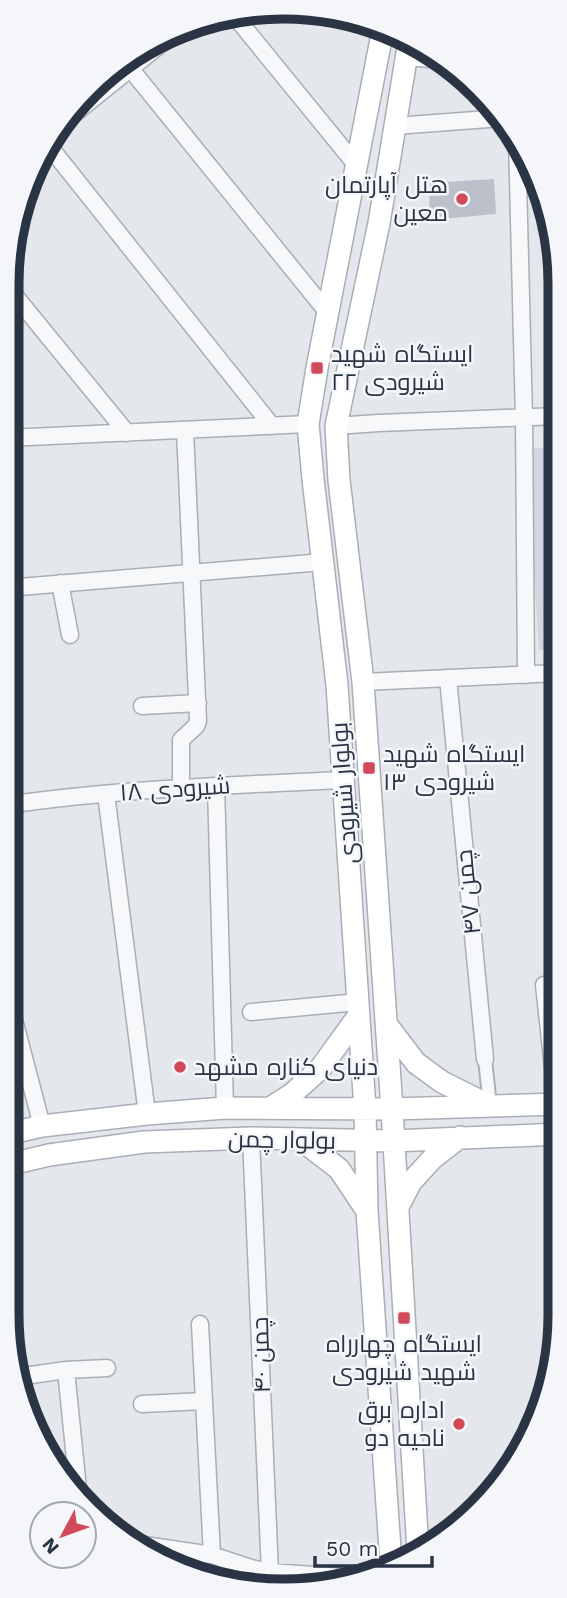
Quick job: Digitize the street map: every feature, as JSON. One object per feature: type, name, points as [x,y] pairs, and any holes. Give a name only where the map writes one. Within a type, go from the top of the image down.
[{"type":"main road","name":"بولوار شیرودی","points":[[381,38],[308,424],[337,685],[365,1109],[367,1211],[390,1556]]},
{"type":"main road","name":"بولوار شیرودی","points":[[408,51],[379,223],[336,426],[339,480],[363,682],[393,1109],[417,1542]]},
{"type":"main road","points":[[270,1108],[292,1094],[320,1069],[358,1009]]},
{"type":"main road","points":[[387,1025],[416,1063],[442,1082],[490,1106]]},
{"type":"main road","name":"بولوار چمن","points":[[19,1131],[42,1126],[147,1114],[225,1108],[393,1109],[548,1104]]},
{"type":"main road","name":"بولوار چمن","points":[[19,1162],[49,1155],[145,1142],[251,1138],[393,1141],[548,1135]]},
{"type":"main road","points":[[397,1209],[411,1182],[433,1158],[460,1137]]},
{"type":"main road","points":[[300,1139],[339,1169],[367,1211]]},
{"type":"street","points":[[240,23],[357,166]]},
{"type":"street","points":[[130,69],[328,313]]},
{"type":"street","points":[[395,125],[490,119]]},
{"type":"street","points":[[54,153],[272,426]]},
{"type":"street","points":[[518,162],[524,418],[526,675]]},
{"type":"street","points":[[19,301],[127,433]]},
{"type":"street","points":[[336,426],[548,417]]},
{"type":"street","points":[[19,438],[308,424]]},
{"type":"street","points":[[181,788],[181,740],[198,723],[185,430]]},
{"type":"street","points":[[19,587],[323,562]]},
{"type":"street","points":[[60,583],[70,635]]},
{"type":"street","points":[[363,682],[548,674]]},
{"type":"street","name":"چمن ۴۷","points":[[447,678],[490,1106]]},
{"type":"street","points":[[142,706],[198,704]]},
{"type":"street","name":"شیرودی ۱۸","points":[[19,803],[181,788],[343,780]]},
{"type":"street","points":[[216,786],[225,1108]]},
{"type":"street","points":[[106,794],[147,1114]]},
{"type":"street","points":[[544,985],[548,1019]]},
{"type":"street","points":[[251,1012],[358,1009]]},
{"type":"street","points":[[19,1039],[42,1126]]},
{"type":"street","name":"چمن ۴۰","points":[[251,1138],[270,1572]]},
{"type":"street","points":[[200,1324],[212,1555]]},
{"type":"street","points":[[26,1376],[107,1368]]},
{"type":"street","points":[[66,1370],[77,1479]]},
{"type":"street","points":[[142,1404],[204,1401]]},
{"type":"street","points":[[159,1547],[212,1555],[270,1572],[321,1576]]},
{"type":"street","points":[[251,1568],[252,1576]]},
{"type":"shaded area","points":[[548,448],[548,650],[539,650],[526,449]]},
{"type":"building","name":"هتل آپارتمان معین","points":[[494,179],[496,214],[429,220],[430,183]]},
{"type":"place","name":"هتل آپارتمان معین","points":[[462,199]]},
{"type":"place","name":"ایستگاه شهید شیرودی ۲۲","points":[[317,368]]},
{"type":"place","name":"ایستگاه شهید شیرودی ۱۳","points":[[369,768]]},
{"type":"place","name":"دنیای کناره مشهد","points":[[180,1067]]},
{"type":"place","name":"ایستگاه چهارراه شهید شیرودی","points":[[404,1318]]},
{"type":"place","name":"اداره برق ناحیه دو","points":[[459,1424]]}]
